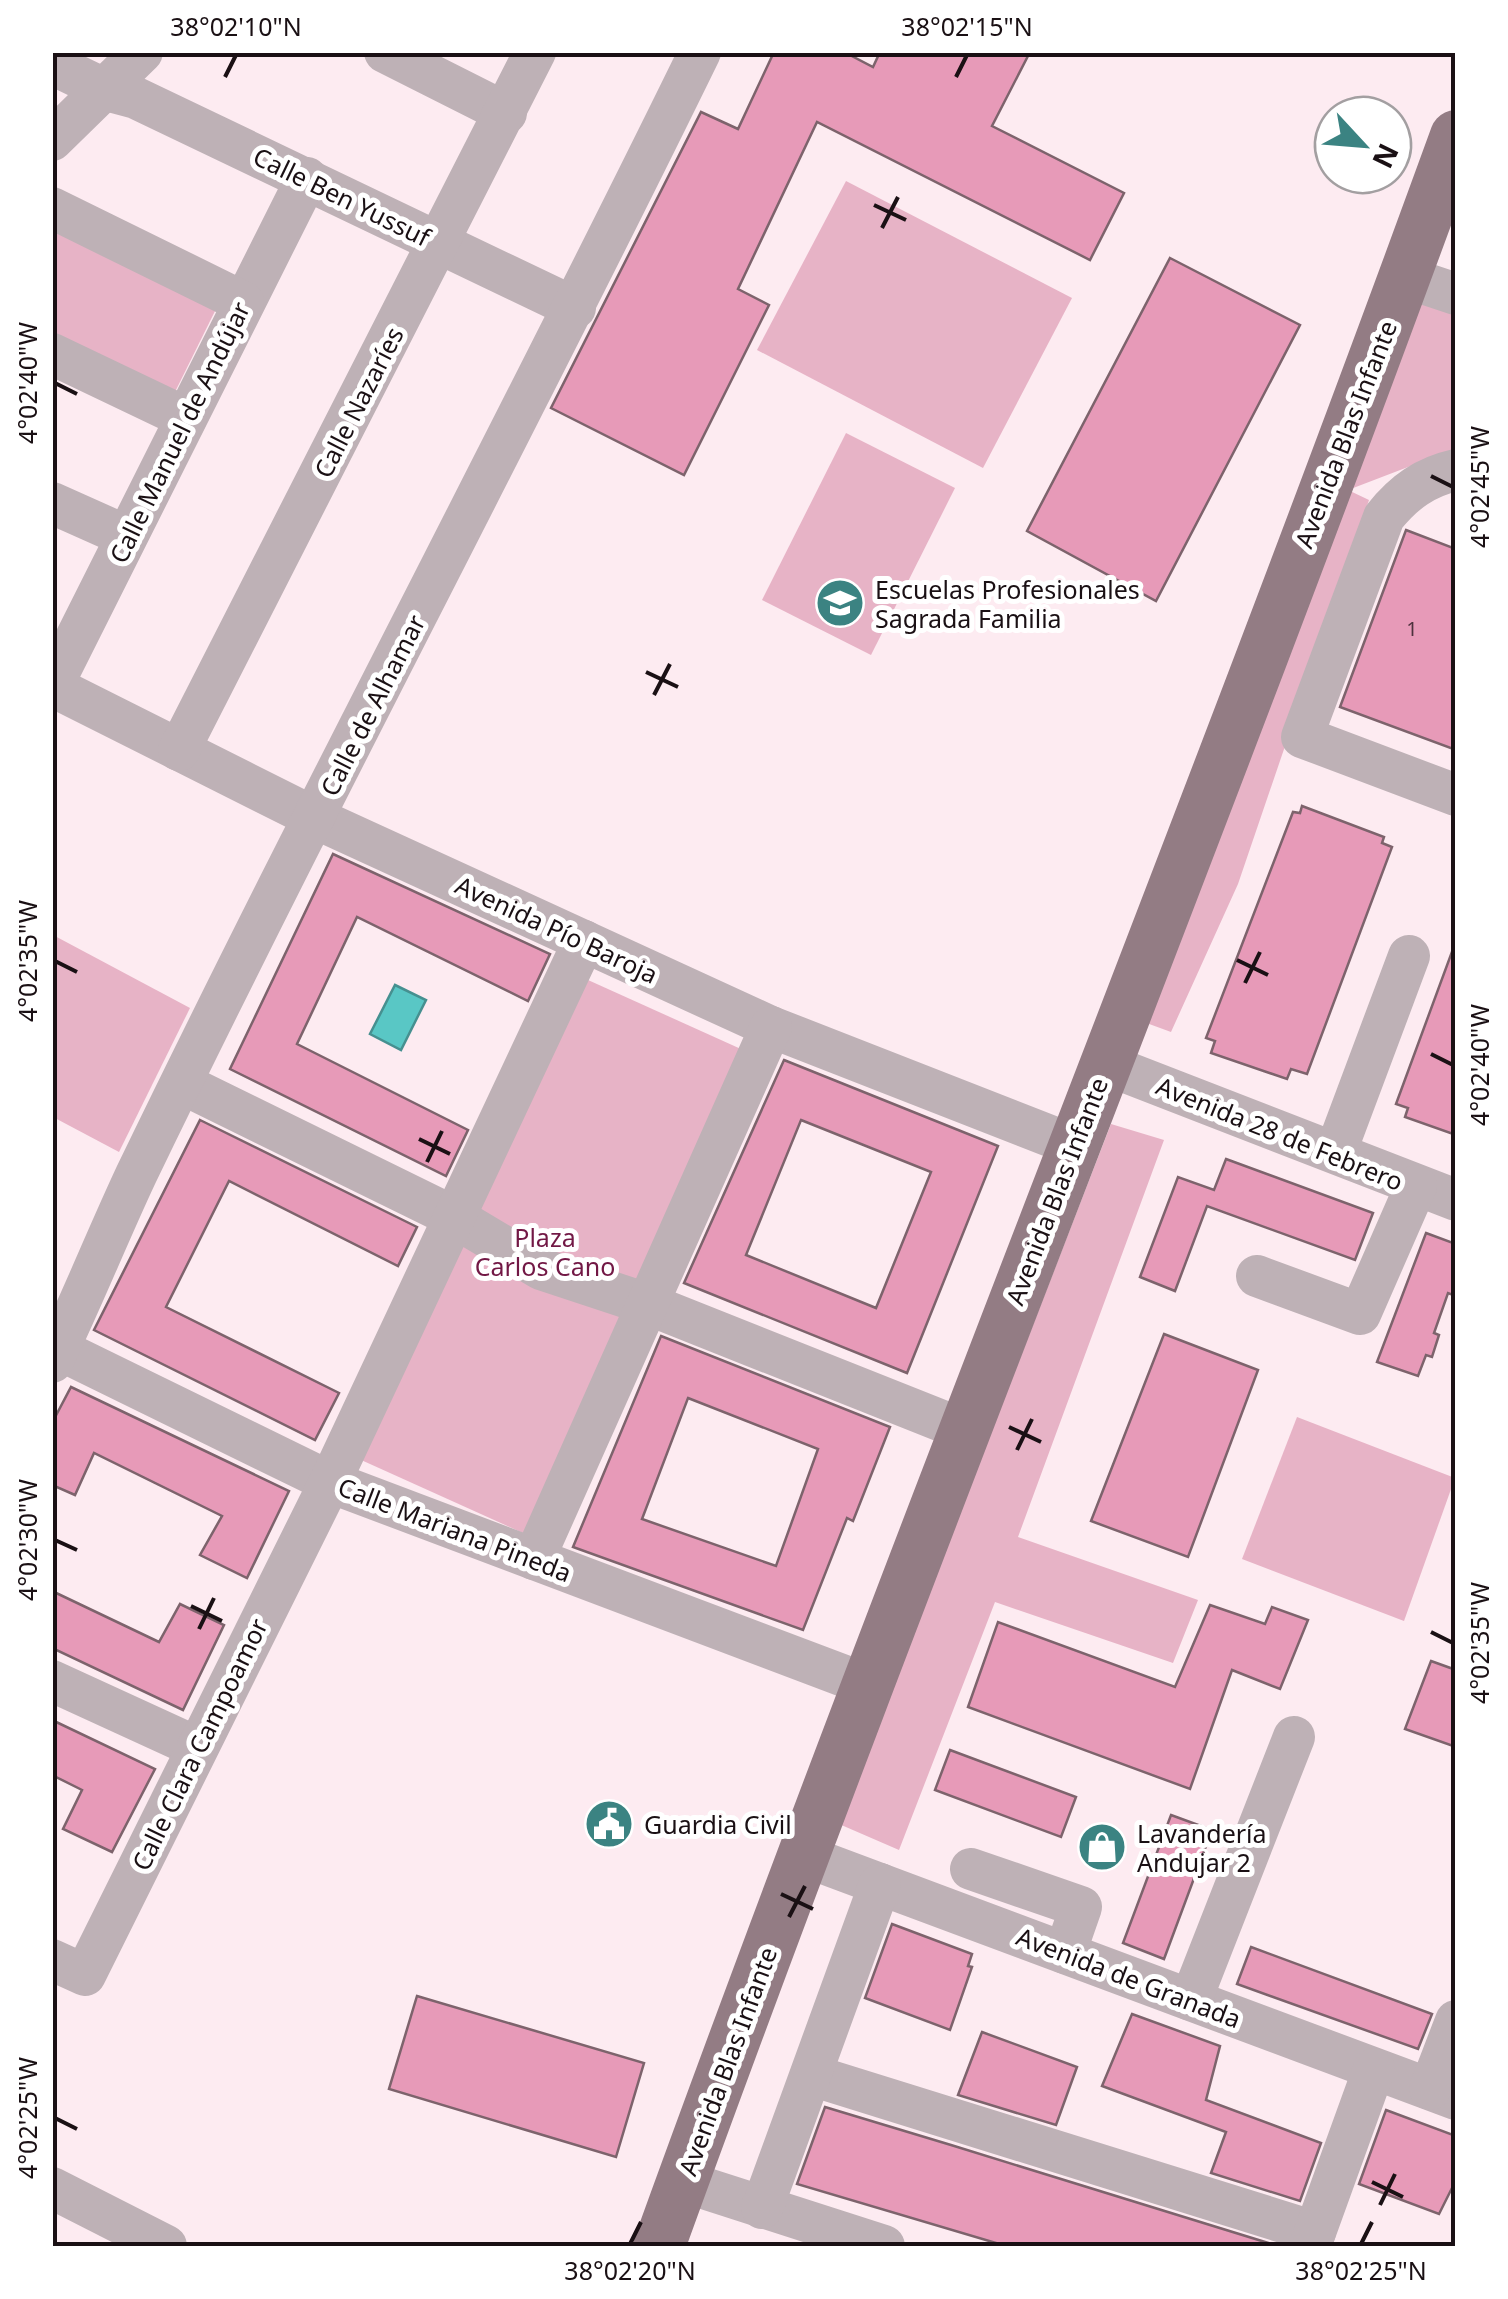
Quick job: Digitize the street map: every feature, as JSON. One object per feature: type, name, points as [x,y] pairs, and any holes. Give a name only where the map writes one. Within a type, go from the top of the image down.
[{"type":"main road","name":"Avenida Blas Infante","points":[[658,2246],[962,1429],[1106,1064],[1456,136]]},
{"type":"street","points":[[52,140],[142,52]]},
{"type":"street","points":[[385,52],[506,114]]},
{"type":"street","name":"Calle Nazaríes","points":[[179,750],[535,52]]},
{"type":"street","name":"Calle de Alhamar","points":[[54,1352],[315,818],[576,308],[700,52]]},
{"type":"street","name":"Calle Ben Yussuf","points":[[52,64],[106,90],[136,98],[308,178],[576,308]]},
{"type":"street","name":"Calle Manuel de Andújar","points":[[52,686],[308,178]]},
{"type":"street","points":[[52,208],[243,302]]},
{"type":"street","points":[[1405,277],[1456,294]]},
{"type":"street","points":[[52,354],[186,418]]},
{"type":"street","points":[[1456,470],[1430,476],[1398,499],[1384,517],[1302,737],[1456,795]]},
{"type":"street","points":[[52,503],[126,536]]},
{"type":"street","name":"Avenida Pío Baroja","points":[[52,686],[315,818],[770,1027],[1073,1145]]},
{"type":"street","name":"Calle Clara Campoamor","points":[[52,1960],[84,1975],[330,1482],[584,942]]},
{"type":"street","points":[[1336,1152],[1409,956]]},
{"type":"street","points":[[534,1558],[650,1305],[770,1027]]},
{"type":"street","name":"Avenida 28 de Febrero","points":[[1106,1064],[1436,1193]]},
{"type":"street","points":[[183,1084],[454,1217],[541,1269],[650,1305],[962,1429]]},
{"type":"street","points":[[1257,1276],[1360,1314],[1436,1193]]},
{"type":"street","name":"Calle Mariana Pineda","points":[[54,1352],[330,1482],[868,1685]]},
{"type":"street","points":[[52,1682],[196,1747]]},
{"type":"street","points":[[1192,2000],[1294,1736]]},
{"type":"street","name":"Avenida de Granada","points":[[802,1855],[1443,2094]]},
{"type":"street","points":[[971,1869],[1081,1907],[1065,1953]]},
{"type":"street","points":[[762,2208],[880,1884]]},
{"type":"street","points":[[1443,2094],[1456,2022]]},
{"type":"street","points":[[811,2075],[1312,2239],[1374,2069]]},
{"type":"street","points":[[682,2181],[884,2246]]},
{"type":"street","points":[[52,2188],[166,2246]]},
{"type":"green space","points":[[846,181],[1072,298],[983,468],[757,350]]},
{"type":"green space","points":[[52,224],[217,307],[173,396],[53,336]]},
{"type":"green space","points":[[1413,292],[1455,309],[1455,449],[1348,490],[1369,500],[1238,884],[1171,1032],[1141,1021]]},
{"type":"green space","points":[[846,433],[955,488],[871,655],[762,600]]},
{"type":"green space","points":[[53,935],[190,1008],[119,1152],[53,1117]]},
{"type":"green space","name":"Plaza Carlos Cano","points":[[557,966],[752,1054],[534,1538],[339,1450]]},
{"type":"green space","points":[[1111,1124],[1164,1140],[1018,1537],[1198,1600],[1173,1663],[995,1602],[899,1850],[839,1824]]},
{"type":"green space","points":[[1297,1417],[1455,1478],[1404,1621],[1242,1559]]},
{"type":"water","points":[[395,985],[426,1000],[401,1050],[370,1034]]},
{"type":"building","points":[[774,52],[844,52],[873,67],[880,52],[1030,52],[992,126],[1124,193],[1090,260],[817,122],[738,289],[769,305],[684,475],[551,408],[701,112],[738,129]]},
{"type":"building","points":[[1170,258],[1300,325],[1156,601],[1027,531]]},
{"type":"building","points":[[1406,530],[1456,549],[1456,750],[1340,707]]},
{"type":"building","points":[[1302,806],[1384,837],[1382,843],[1392,847],[1307,1074],[1291,1069],[1287,1079],[1211,1053],[1215,1041],[1206,1038],[1293,812],[1300,813]]},
{"type":"building","points":[[333,854],[550,954],[528,1001],[357,917],[297,1044],[468,1130],[446,1176],[230,1069]]},
{"type":"building","points":[[1453,949],[1456,1135],[1405,1117],[1408,1108],[1396,1104]]},
{"type":"building","points":[[784,1060],[998,1146],[907,1373],[684,1283]],"holes":[[[801,1120],[931,1172],[876,1308],[746,1255]]]},
{"type":"building","points":[[200,1120],[417,1227],[398,1266],[229,1181],[166,1307],[339,1393],[315,1440],[94,1330]]},
{"type":"building","points":[[1226,1159],[1373,1213],[1355,1260],[1207,1206],[1175,1291],[1140,1277],[1178,1177],[1214,1190]]},
{"type":"building","points":[[1426,1233],[1456,1244],[1456,1296],[1448,1293],[1434,1333],[1439,1335],[1432,1357],[1426,1355],[1418,1376],[1377,1362]]},
{"type":"building","points":[[1164,1334],[1258,1370],[1188,1557],[1091,1521]]},
{"type":"building","points":[[661,1336],[890,1427],[853,1521],[847,1518],[803,1630],[573,1547]],"holes":[[[688,1398],[818,1449],[776,1566],[642,1519]]]},
{"type":"building","points":[[71,1387],[289,1491],[247,1578],[200,1555],[222,1516],[94,1453],[75,1495],[52,1485],[52,1423]]},
{"type":"building","points":[[52,1591],[159,1642],[180,1604],[224,1625],[183,1710],[52,1648]]},
{"type":"building","points":[[1210,1605],[1265,1624],[1272,1607],[1308,1620],[1280,1689],[1232,1670],[1190,1789],[968,1707],[998,1622],[1175,1687]]},
{"type":"building","points":[[1431,1661],[1456,1670],[1456,1747],[1405,1729]]},
{"type":"building","points":[[52,1720],[155,1769],[112,1852],[63,1829],[82,1790],[52,1775]]},
{"type":"building","points":[[950,1750],[1076,1797],[1061,1837],[935,1790]]},
{"type":"building","points":[[1171,1815],[1212,1830],[1164,1959],[1123,1943]]},
{"type":"building","points":[[892,1924],[972,1954],[968,1966],[972,1967],[950,2030],[865,1998]]},
{"type":"building","points":[[1251,1947],[1432,2014],[1418,2049],[1237,1984]]},
{"type":"building","points":[[417,1996],[644,2063],[616,2157],[389,2089]]},
{"type":"building","points":[[1132,2014],[1220,2046],[1206,2100],[1321,2143],[1300,2201],[1211,2173],[1226,2132],[1102,2086]]},
{"type":"building","points":[[982,2032],[1077,2067],[1056,2125],[958,2095]]},
{"type":"building","points":[[825,2107],[1278,2246],[1006,2246],[797,2184]]},
{"type":"building","points":[[1386,2110],[1456,2136],[1456,2180],[1439,2214],[1359,2184]]},
{"type":"place","name":"Escuelas Profesionales Sagrada Familia","points":[[840,603]]},
{"type":"place","name":"Guardia Civil","points":[[609,1824]]},
{"type":"place","name":"Lavandería Andujar 2","points":[[1102,1847]]}]
